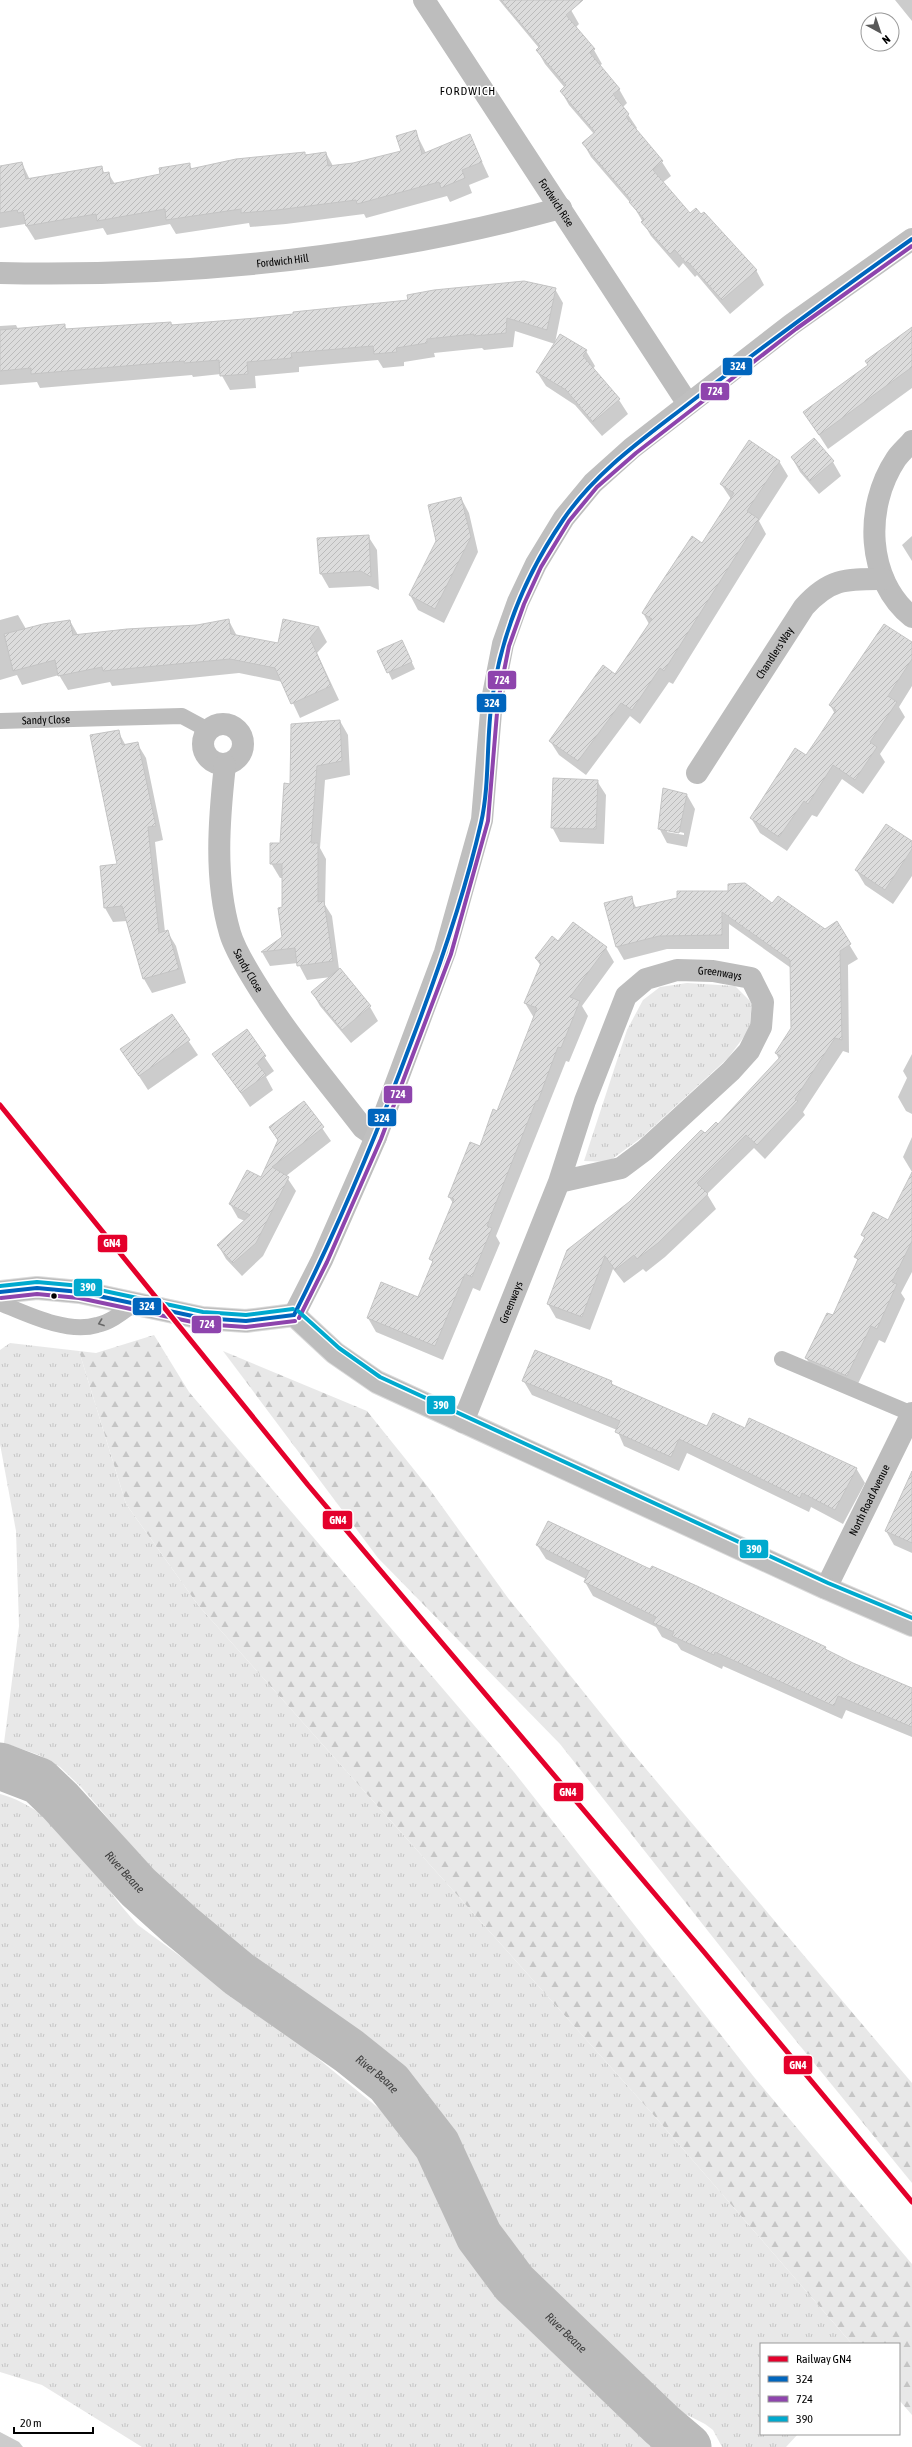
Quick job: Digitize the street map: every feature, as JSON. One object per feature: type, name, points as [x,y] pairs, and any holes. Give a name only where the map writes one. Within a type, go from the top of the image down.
[{"type":"main road","points":[[294,1315],[322,1260],[376,1136],[445,952],[471,864],[482,820],[492,700],[503,644],[518,602],[536,564],[564,518],[588,489],[632,448],[792,324],[912,239]]},
{"type":"street","name":"Fordwich Rise","points":[[424,0],[688,404]]},
{"type":"street","name":"Fordwich Hill","points":[[0,273],[73,275],[163,271],[352,253],[446,236],[561,208]]},
{"type":"street","points":[[912,441],[896,459],[883,485],[875,521],[874,552],[883,579],[898,606],[912,618]]},
{"type":"street","name":"Chandlers Way","points":[[697,773],[804,606],[818,591],[836,582],[856,579],[883,579]]},
{"type":"street","points":[[216,725],[226,725],[235,728],[241,736],[243,745],[240,754],[234,762],[225,765],[215,763],[207,757],[203,749],[203,739],[208,730],[216,725]]},
{"type":"street","name":"Sandy Close","points":[[225,765],[218,821],[223,896],[230,934],[247,968],[270,1008],[363,1128],[376,1136]]},
{"type":"street","name":"Greenways","points":[[463,1422],[559,1182],[586,1101],[626,996],[646,979],[677,970],[713,971],[751,978],[763,1002],[762,1027],[749,1051],[731,1071],[700,1102],[645,1150],[621,1168],[559,1182]]},
{"type":"street","points":[[0,1292],[37,1288],[80,1292],[202,1318],[246,1321],[294,1315],[335,1353],[377,1382],[826,1588],[912,1625]]},
{"type":"street","name":"North Road Avenue","points":[[826,1588],[912,1414]]},
{"type":"lane","name":"Sandy Close","points":[[0,721],[182,716],[208,730]]},
{"type":"lane","points":[[0,1303],[41,1320],[62,1326],[96,1326],[116,1317],[134,1304]]},
{"type":"lane","points":[[782,1360],[912,1414]]},
{"type":"green space","points":[[687,983],[735,986],[752,1003],[749,1030],[728,1058],[641,1138],[608,1162],[584,1161],[627,1030],[643,1000],[660,987]]},
{"type":"green space","points":[[154,1335],[189,1392],[514,1772],[754,2077],[912,2264],[912,2415],[900,2401],[900,2343],[851,2343],[650,2111],[198,1605],[126,1504],[79,1351],[96,1353]]},
{"type":"green space","points":[[10,1343],[79,1351],[126,1504],[198,1605],[650,2111],[851,2343],[760,2343],[760,2435],[797,2435],[786,2447],[722,2447],[713,2430],[705,2424],[660,2401],[572,2324],[517,2264],[498,2236],[451,2135],[423,2097],[395,2068],[286,1987],[247,1964],[154,1872],[81,1787],[60,1767],[39,1755],[4,1743],[19,1626],[16,1531],[0,1444],[0,1350]]},
{"type":"green space","points":[[223,1351],[367,1411],[428,1487],[508,1598],[635,1756],[912,2083],[912,2183],[761,1998],[560,1744],[378,1558]]},
{"type":"green space","points":[[0,1794],[22,1803],[42,1815],[60,1831],[77,1849],[138,1925],[310,2052],[398,2124],[426,2150],[439,2172],[465,2236],[479,2263],[547,2346],[655,2447],[142,2447],[42,2385],[0,2372]]},
{"type":"building","points":[[501,0],[583,0],[566,15],[595,49],[590,53],[620,89],[613,94],[629,114],[626,117],[663,161],[653,170],[690,213],[696,208],[701,214],[704,212],[757,270],[722,300],[688,262],[686,263],[675,250],[670,254],[641,222],[644,219],[629,202],[631,200],[582,143],[595,132],[560,91],[566,85],[536,50],[540,46]]},
{"type":"building","points":[[416,130],[422,154],[470,134],[482,162],[462,170],[465,178],[441,188],[439,182],[357,204],[356,200],[241,213],[241,209],[166,220],[165,209],[97,221],[96,214],[26,226],[23,212],[18,213],[17,210],[0,213],[0,166],[22,162],[26,179],[102,166],[103,173],[109,172],[111,184],[160,174],[159,168],[190,163],[190,169],[236,159],[305,152],[305,155],[326,152],[328,166],[353,163],[401,151],[396,136]]},
{"type":"building","points":[[524,281],[556,288],[547,330],[507,318],[506,333],[474,336],[474,334],[427,339],[427,343],[396,348],[397,352],[374,354],[373,346],[291,353],[292,358],[247,362],[248,374],[220,376],[219,360],[184,363],[184,361],[31,374],[31,368],[0,371],[0,330],[65,324],[65,329],[171,322],[171,325],[256,318],[293,314],[293,312],[408,300],[407,295],[434,290]]},
{"type":"building","points":[[912,327],[912,367],[819,435],[803,412],[868,365],[865,361]]},
{"type":"building","points":[[560,334],[587,350],[583,356],[620,399],[593,422],[566,390],[536,372]]},
{"type":"building","points":[[814,438],[834,461],[810,481],[791,457]]},
{"type":"building","points":[[749,440],[780,461],[747,511],[759,519],[664,671],[660,668],[632,710],[621,703],[578,761],[549,741],[603,665],[615,674],[652,619],[642,613],[653,595],[692,536],[702,543],[734,493],[720,484]]},
{"type":"building","points":[[461,497],[471,537],[435,609],[409,595],[436,541],[428,505]]},
{"type":"building","points":[[369,535],[371,577],[361,571],[320,574],[317,538]]},
{"type":"building","points":[[229,619],[231,634],[278,643],[283,619],[319,627],[310,638],[331,686],[291,704],[275,668],[230,659],[103,671],[102,667],[58,676],[55,660],[13,671],[4,634],[43,624],[70,620],[73,635],[127,629],[197,625]]},
{"type":"building","points":[[884,624],[912,642],[912,659],[888,696],[897,702],[870,742],[877,747],[855,780],[833,765],[808,804],[804,801],[779,837],[750,818],[795,748],[806,755],[836,710],[829,705]]},
{"type":"building","points":[[402,640],[412,662],[387,673],[377,651]]},
{"type":"building","points":[[340,720],[342,761],[317,766],[311,843],[318,843],[318,902],[324,901],[333,961],[297,966],[295,948],[261,952],[282,937],[278,908],[282,907],[282,864],[270,864],[270,843],[280,843],[284,783],[290,784],[291,724]]},
{"type":"building","points":[[119,730],[122,745],[138,742],[156,826],[148,827],[159,933],[168,930],[179,969],[143,979],[122,906],[104,908],[100,866],[117,864],[90,735]]},
{"type":"building","points":[[553,778],[598,780],[596,829],[551,828]]},
{"type":"building","points":[[663,788],[687,794],[679,833],[658,829]]},
{"type":"building","points":[[886,824],[912,841],[912,849],[885,890],[855,870]]},
{"type":"building","points":[[745,883],[772,903],[778,896],[825,929],[837,921],[851,944],[840,951],[842,1040],[835,1038],[795,1099],[798,1101],[757,1145],[746,1135],[697,1183],[708,1194],[658,1243],[637,1259],[634,1255],[615,1270],[605,1256],[582,1317],[547,1304],[567,1250],[629,1202],[701,1130],[705,1133],[716,1122],[718,1124],[781,1056],[775,1053],[791,1028],[790,960],[722,912],[722,935],[659,936],[616,947],[604,903],[632,896],[634,908],[677,898],[677,891],[728,891],[728,884]]},
{"type":"building","points":[[573,922],[607,947],[570,997],[580,1001],[561,1048],[558,1047],[538,1101],[536,1101],[487,1226],[492,1228],[472,1277],[465,1274],[435,1346],[367,1318],[381,1282],[418,1297],[433,1261],[429,1259],[454,1199],[448,1197],[470,1142],[480,1146],[493,1109],[497,1111],[537,1008],[524,1003],[541,963],[535,958],[552,936],[558,941]]},
{"type":"building","points":[[340,968],[371,1006],[342,1030],[311,992]]},
{"type":"building","points":[[172,1014],[190,1040],[139,1076],[120,1049]]},
{"type":"building","points":[[247,1029],[266,1056],[257,1063],[266,1075],[241,1093],[212,1054]]},
{"type":"building","points":[[304,1101],[324,1127],[272,1167],[289,1177],[256,1243],[233,1263],[217,1245],[250,1215],[229,1204],[247,1170],[261,1177],[278,1140],[269,1127]]},
{"type":"building","points":[[912,1172],[912,1241],[892,1282],[897,1284],[877,1329],[871,1326],[847,1376],[805,1358],[827,1313],[833,1315],[858,1259],[854,1257],[865,1237],[861,1235],[873,1212],[888,1220]]},
{"type":"building","points":[[535,1350],[612,1381],[611,1384],[707,1426],[713,1413],[745,1428],[749,1418],[857,1468],[835,1510],[802,1493],[800,1498],[679,1439],[671,1457],[615,1432],[620,1421],[522,1381]]},
{"type":"building","points":[[912,1471],[912,1543],[885,1531]]},
{"type":"building","points":[[548,1521],[650,1569],[652,1566],[697,1586],[826,1647],[825,1649],[853,1663],[912,1688],[912,1727],[838,1696],[834,1706],[715,1652],[714,1655],[672,1636],[674,1632],[653,1623],[656,1617],[584,1582],[589,1571],[536,1545]]},
{"type":"waterway","name":"River Beane","points":[[0,1766],[39,1781],[60,1801],[138,1887],[180,1925],[239,1974],[349,2051],[389,2083],[437,2145],[479,2236],[514,2283],[662,2425],[688,2447]]},
{"type":"rail line","name":"GN4","points":[[0,1105],[308,1485],[704,1952],[912,2202]]},
{"type":"transit line","name":"324","points":[[294,1315],[342,1214],[371,1145],[399,1075],[450,933],[467,878],[484,808],[490,715],[496,676],[502,652],[517,606],[550,541],[576,502],[606,470],[657,428],[746,360],[912,239]]},
{"type":"transit line","name":"724","points":[[299,1318],[327,1262],[381,1139],[451,954],[488,821],[498,701],[509,646],[524,604],[541,567],[569,521],[597,487],[636,453],[796,329],[912,246]]},
{"type":"transit line","name":"390","points":[[0,1286],[37,1282],[81,1286],[203,1312],[246,1315],[293,1309]]},
{"type":"transit line","name":"324","points":[[0,1292],[37,1288],[80,1292],[202,1318],[246,1321],[294,1315]]},
{"type":"transit line","name":"724","points":[[1,1298],[37,1294],[79,1298],[202,1324],[246,1327],[295,1321]]},
{"type":"transit line","name":"390","points":[[298,1311],[339,1348],[380,1377],[828,1583],[912,1618]]},
{"type":"district","name":"FORDWICH","points":[[468,91]]}]
